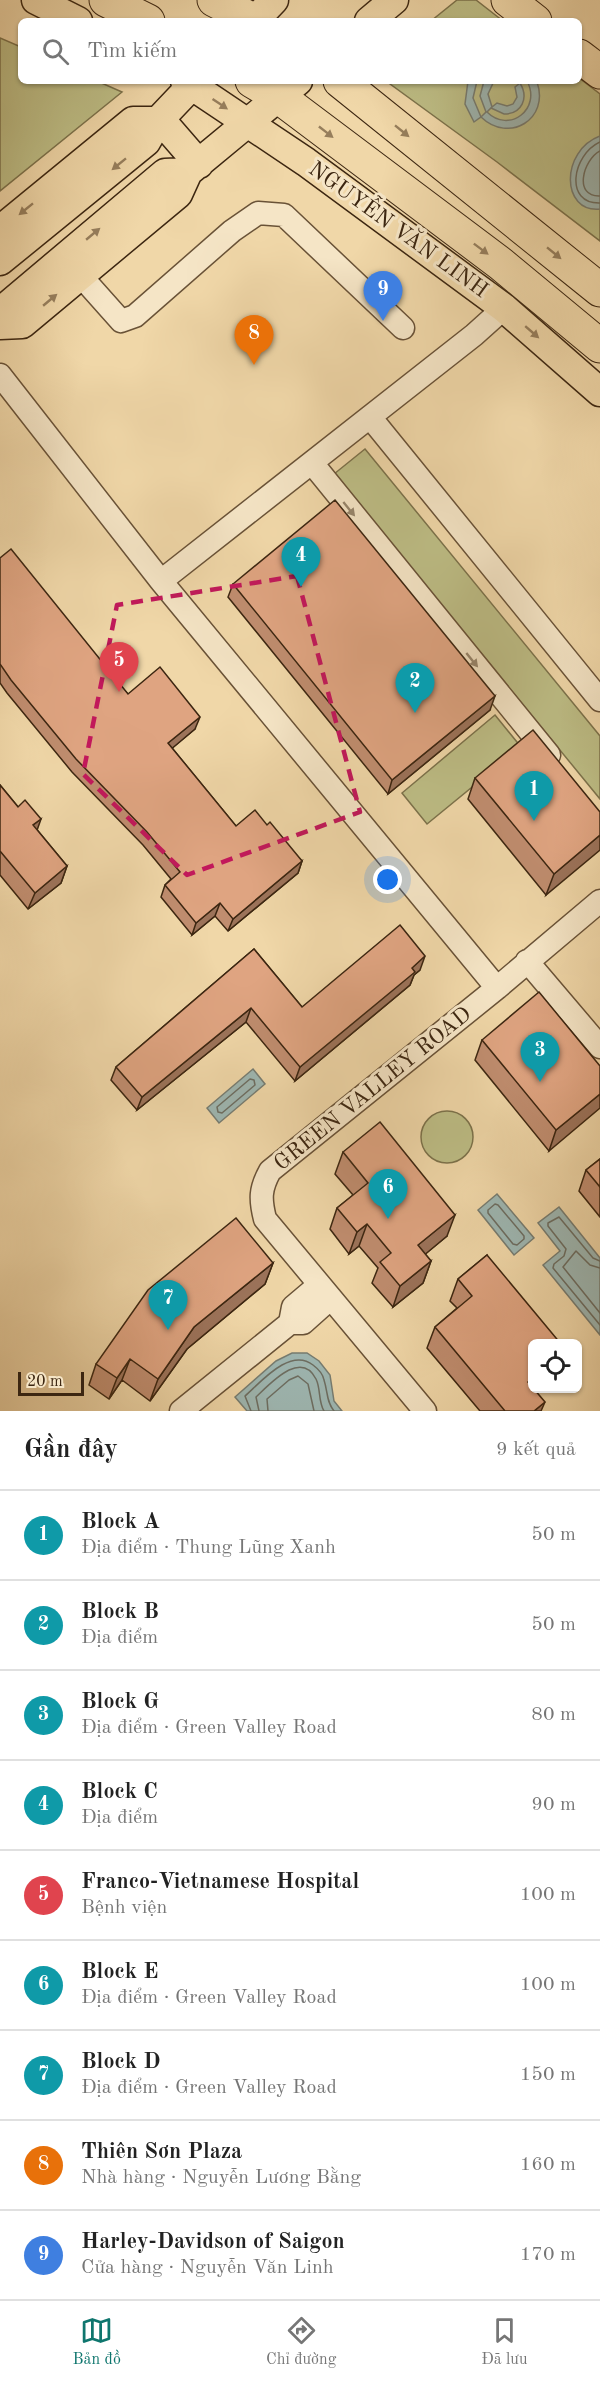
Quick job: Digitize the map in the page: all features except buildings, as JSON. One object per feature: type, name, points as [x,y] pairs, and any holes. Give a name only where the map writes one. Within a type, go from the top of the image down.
[{"type":"highway","points":[[106,0],[142,18]]},
{"type":"highway","points":[[214,0],[248,18]]},
{"type":"highway","points":[[508,0],[531,18]]},
{"type":"highway","points":[[582,58],[600,72]]},
{"type":"highway","points":[[344,84],[600,290]]},
{"type":"highway","name":"NGUYỄN VĂN LINH","points":[[276,86],[527,285],[600,346]]},
{"type":"main road","points":[[36,0],[72,18]]},
{"type":"main road","points":[[257,18],[274,0]]},
{"type":"main road","points":[[373,18],[394,0]]},
{"type":"main road","points":[[0,261],[146,142],[159,120],[189,84]]},
{"type":"main road","name":"NGUYỄN VĂN LINH","points":[[194,84],[306,162],[504,308],[600,392]]},
{"type":"main road","points":[[0,325],[21,324],[178,194],[194,168],[248,123],[276,86]]},
{"type":"main road","points":[[159,120],[194,168]]},
{"type":"main road","points":[[0,230],[133,121],[159,120]]},
{"type":"main road","points":[[0,312],[165,173],[194,168]]},
{"type":"main road","points":[[504,308],[527,285]]},
{"type":"street","points":[[80,275],[120,321],[135,316],[232,231],[258,213],[284,216],[403,328]]},
{"type":"street","points":[[161,581],[474,335],[504,308]]},
{"type":"street","points":[[0,375],[161,581],[497,988]]},
{"type":"street","points":[[370,417],[600,700]]},
{"type":"street","points":[[312,463],[563,773]]},
{"type":"street","name":"GREEN VALLEY ROAD","points":[[424,1411],[265,1219],[261,1203],[262,1185],[270,1171],[497,988],[600,901]]},
{"type":"street","points":[[527,961],[600,1047]]},
{"type":"street","points":[[181,1411],[290,1323],[293,1307],[325,1292]]},
{"type":"highlighted area","points":[[297,576],[360,812],[187,875],[83,774],[117,605]]},
{"type":"green space","points":[[457,0],[476,0],[499,18],[435,18]]},
{"type":"green space","points":[[0,38],[18,46],[18,84],[104,84],[122,92],[0,191]]},
{"type":"green space","points":[[582,80],[600,94],[600,241],[390,84],[582,84]]},
{"type":"green space","points":[[365,449],[600,736],[600,799],[334,474]]},
{"type":"green space","points":[[495,715],[521,747],[427,824],[402,793]]},
{"type":"green space","points":[[447,1111],[457,1113],[465,1119],[471,1127],[473,1137],[471,1147],[465,1155],[457,1161],[447,1163],[437,1161],[429,1155],[423,1147],[421,1137],[423,1127],[429,1119],[437,1113]]},
{"type":"water","points":[[468,84],[476,84],[473,98],[481,117],[474,122],[465,104]]},
{"type":"water","points":[[483,84],[493,84],[488,94],[492,107],[497,103],[507,106],[513,104],[517,97],[515,87],[520,84],[524,99],[519,108],[504,114],[491,108],[487,112],[496,118],[505,120],[521,115],[527,109],[530,101],[528,84],[537,84],[538,107],[524,124],[514,128],[492,125],[481,117],[486,112],[480,96]]},
{"type":"water","points":[[600,136],[600,209],[587,208],[572,192],[570,180],[572,167],[578,154],[587,144]]},
{"type":"water","points":[[253,1069],[265,1084],[219,1123],[207,1108]]},
{"type":"water","points":[[497,1194],[534,1238],[514,1255],[478,1210]]},
{"type":"water","points":[[559,1207],[600,1258],[600,1335],[543,1265],[560,1251],[538,1223]]},
{"type":"water","points":[[292,1353],[307,1353],[319,1361],[330,1375],[334,1401],[342,1411],[247,1411],[235,1397],[276,1361]]},
{"type":"place","name":"Harley-Davidson of Saigon","points":[[383,321]]},
{"type":"place","name":"Thiên Sơn Plaza","points":[[254,365]]},
{"type":"place","name":"Block C","points":[[301,587]]},
{"type":"place","name":"Franco-Vietnamese Hospital","points":[[119,692]]},
{"type":"place","name":"Block B","points":[[415,713]]},
{"type":"place","name":"Block A","points":[[534,821]]},
{"type":"place","name":"Block G","points":[[540,1082]]},
{"type":"place","name":"Block E","points":[[388,1219]]},
{"type":"place","name":"Block D","points":[[168,1330]]}]
